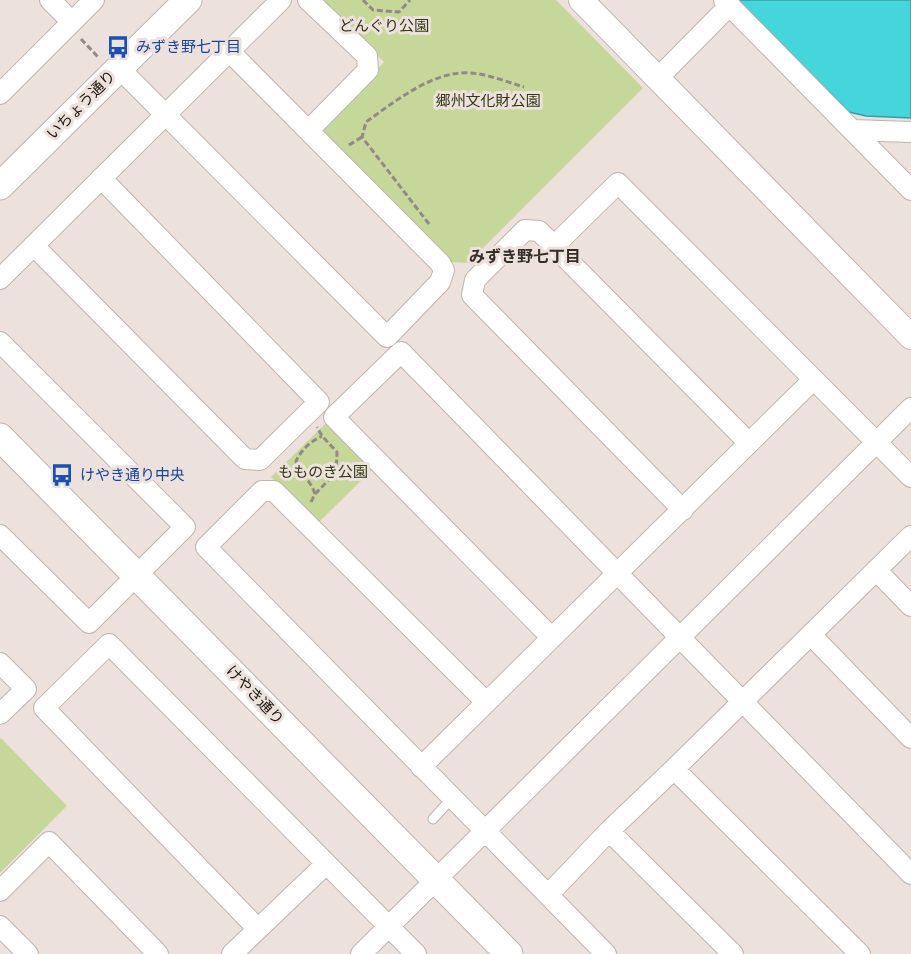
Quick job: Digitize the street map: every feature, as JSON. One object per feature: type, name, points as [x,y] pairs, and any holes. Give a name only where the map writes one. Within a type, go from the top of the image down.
[{"type":"main road","name":"いちょう通り","points":[[0,186],[110,63],[188,0]]},
{"type":"main road","name":"けやき通り","points":[[0,437],[509,954]]},
{"type":"street","points":[[50,0],[70,24]]},
{"type":"street","points":[[3,85],[94,0]]},
{"type":"street","points":[[0,279],[281,0]]},
{"type":"street","points":[[308,0],[367,56],[368,70],[309,130]]},
{"type":"street","points":[[581,0],[911,337]]},
{"type":"street","points":[[658,78],[727,3],[911,190]]},
{"type":"street","points":[[110,63],[387,337],[440,282],[444,270],[440,263],[230,52]]},
{"type":"street","points":[[852,130],[911,132]]},
{"type":"street","points":[[34,246],[245,459],[260,460],[319,402],[101,178]]},
{"type":"street","points":[[554,246],[618,183],[911,477]]},
{"type":"street","points":[[683,510],[472,295],[475,280],[525,230],[539,231],[749,443]]},
{"type":"street","points":[[0,342],[185,528],[88,623],[0,535]]},
{"type":"street","points":[[551,637],[334,417],[401,352],[911,874]]},
{"type":"street","points":[[421,767],[813,380]]},
{"type":"street","points":[[361,954],[911,408]]},
{"type":"street","points":[[486,702],[274,491],[262,491],[206,548],[606,954]]},
{"type":"street","points":[[548,895],[609,831],[911,536]]},
{"type":"street","points":[[876,570],[911,606]]},
{"type":"street","points":[[811,635],[911,738]]},
{"type":"street","points":[[258,929],[44,708],[109,644],[416,954]]},
{"type":"street","points":[[0,663],[26,689],[0,714]]},
{"type":"street","points":[[674,769],[860,954]]},
{"type":"street","points":[[609,831],[733,954]]},
{"type":"street","points":[[0,891],[49,842],[158,954]]},
{"type":"street","points":[[232,954],[326,864]]},
{"type":"street","points":[[0,926],[28,954]]},
{"type":"lane","points":[[433,819],[452,798]]},
{"type":"path","points":[[363,0],[373,10],[399,12],[410,0]]},
{"type":"path","points":[[70,24],[110,63]]},
{"type":"path","points":[[431,226],[362,137],[366,122],[404,95],[439,78],[468,72],[524,87]]},
{"type":"path","points":[[300,516],[315,494],[336,472],[337,452],[322,436],[314,423]]},
{"type":"path","points":[[315,494],[313,486],[299,471],[296,460],[309,443],[322,436]]},
{"type":"green space","name":"郷州文化財公園","points":[[320,0],[556,0],[643,88],[468,263],[451,262],[323,134],[325,125],[384,62]]},
{"type":"green space","name":"もものき公園","points":[[328,421],[375,467],[318,523],[271,477]]},
{"type":"green space","points":[[0,739],[67,806],[0,873]]},
{"type":"water","points":[[738,0],[911,0],[911,118],[866,116],[849,112]]},
{"type":"place","name":"みずき野七丁目","points":[[118,47]]},
{"type":"place","name":"けやき通り中央","points":[[62,475]]},
{"type":"district","name":"みずき野七丁目","points":[[525,256]]},
{"type":"park label","name":"どんぐり公園","points":[[384,26]]}]
